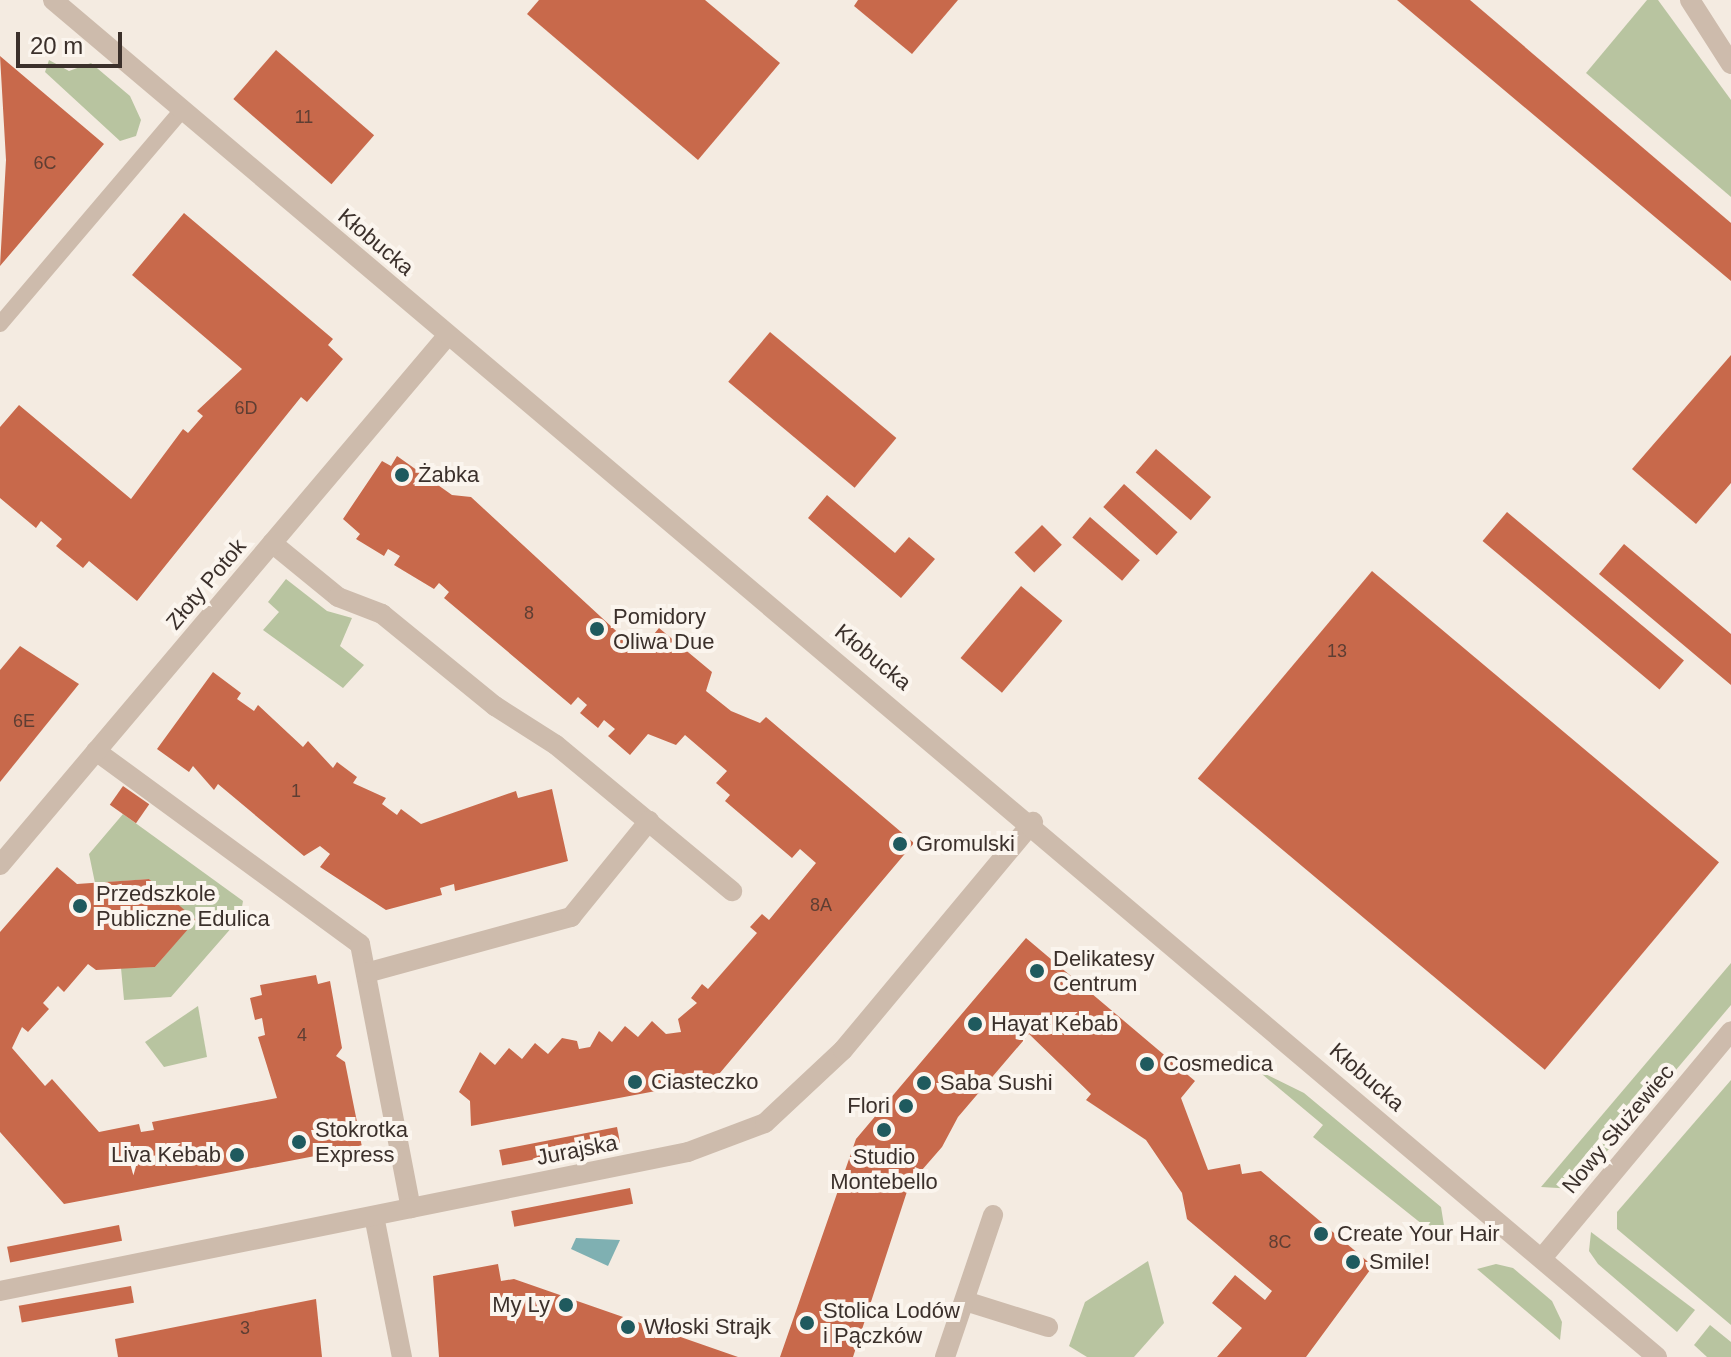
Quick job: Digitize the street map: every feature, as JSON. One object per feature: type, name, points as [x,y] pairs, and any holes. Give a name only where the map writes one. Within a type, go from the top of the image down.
[{"type":"street","name":"Kłobucka","points":[[53,0],[448,335],[1033,822],[1657,1357]]},
{"type":"street","points":[[1690,0],[1731,64]]},
{"type":"street","name":"Złoty Potok","points":[[0,865],[448,335]]},
{"type":"street","points":[[272,543],[338,597],[382,614],[649,821],[732,891]]},
{"type":"street","points":[[96,751],[360,944],[411,1208]]},
{"type":"street","points":[[366,973],[571,917],[649,821]]},
{"type":"street","name":"Jurajska","points":[[0,1291],[688,1152],[765,1123],[843,1050],[1033,822]]},
{"type":"street","name":"Nowy Służewiec","points":[[1542,1258],[1731,1031]]},
{"type":"street","points":[[945,1357],[993,1215]]},
{"type":"street","points":[[374,1216],[402,1357]]},
{"type":"street","points":[[965,1301],[1048,1327]]},
{"type":"lane","points":[[0,324],[182,110]]},
{"type":"green space","points":[[1647,0],[1658,0],[1731,100],[1731,197],[1586,73]]},
{"type":"green space","points":[[49,60],[69,71],[91,63],[130,96],[141,120],[136,136],[120,141],[45,72]]},
{"type":"green space","points":[[286,579],[327,611],[352,618],[340,646],[364,665],[343,688],[263,630],[279,612],[268,602]]},
{"type":"green space","points":[[123,814],[243,901],[240,918],[171,997],[124,1000],[121,968],[155,967],[195,920],[149,879],[95,883],[89,854]]},
{"type":"green space","points":[[1731,963],[1731,1005],[1575,1189],[1541,1187]]},
{"type":"green space","points":[[198,1006],[207,1057],[164,1067],[145,1042]]},
{"type":"green space","points":[[1257,1070],[1304,1093],[1441,1207],[1447,1244],[1313,1137],[1323,1125]]},
{"type":"green space","points":[[1731,1080],[1731,1325],[1617,1229],[1617,1212]]},
{"type":"green space","points":[[1591,1232],[1695,1310],[1677,1332],[1598,1264],[1589,1251]]},
{"type":"green space","points":[[1148,1261],[1164,1323],[1134,1357],[1087,1357],[1069,1346],[1085,1302]]},
{"type":"green space","points":[[1496,1264],[1513,1268],[1552,1301],[1562,1322],[1560,1340],[1477,1269]]},
{"type":"green space","points":[[1710,1325],[1731,1342],[1731,1357],[1707,1357],[1694,1345]]},
{"type":"water","points":[[576,1238],[620,1240],[608,1266],[571,1249]]},
{"type":"building","points":[[539,0],[705,0],[780,63],[698,160],[527,14]]},
{"type":"building","points":[[858,0],[958,0],[912,54],[854,6]]},
{"type":"building","points":[[1397,0],[1470,0],[1731,223],[1731,281]]},
{"type":"building","points":[[276,50],[374,135],[331,184],[233,99]]},
{"type":"building","points":[[0,56],[104,144],[0,266],[6,160]]},
{"type":"building","points":[[184,213],[333,339],[328,345],[343,359],[307,402],[301,397],[137,601],[89,561],[83,568],[56,546],[62,539],[41,521],[36,528],[0,498],[0,427],[19,405],[131,499],[183,429],[188,433],[203,416],[197,411],[242,369],[132,275]]},
{"type":"building","points":[[770,332],[896,438],[855,488],[728,382]]},
{"type":"building","points":[[1731,355],[1731,483],[1696,524],[1632,469]]},
{"type":"building","points":[[1156,449],[1211,497],[1191,520],[1136,472]]},
{"type":"building","points":[[397,456],[452,495],[471,497],[639,652],[659,628],[712,672],[706,691],[731,711],[760,723],[766,717],[914,843],[714,1080],[471,1126],[470,1101],[459,1092],[480,1052],[495,1065],[509,1048],[522,1059],[535,1043],[548,1054],[562,1038],[577,1041],[579,1049],[590,1047],[599,1031],[612,1042],[625,1026],[638,1037],[652,1021],[666,1034],[681,1032],[678,1019],[697,1003],[691,998],[702,984],[708,989],[757,933],[750,927],[762,914],[769,920],[816,863],[800,849],[792,858],[725,801],[730,795],[716,783],[727,771],[685,735],[676,745],[648,734],[630,755],[608,736],[615,729],[604,720],[598,728],[580,713],[587,705],[578,697],[571,705],[444,598],[449,592],[439,583],[434,589],[394,565],[400,556],[388,549],[384,556],[356,539],[360,534],[343,519],[382,461],[391,466]]},
{"type":"building","points":[[1124,484],[1178,532],[1157,555],[1103,507]]},
{"type":"building","points":[[827,495],[895,553],[909,537],[935,559],[901,598],[808,518]]},
{"type":"building","points":[[1507,512],[1684,660],[1660,690],[1483,541]]},
{"type":"building","points":[[1090,517],[1140,560],[1122,581],[1072,537]]},
{"type":"building","points":[[1042,525],[1062,545],[1034,572],[1014,553]]},
{"type":"building","points":[[1624,544],[1731,634],[1731,685],[1599,574]]},
{"type":"building","points":[[1372,571],[1719,862],[1545,1070],[1198,779]]},
{"type":"building","points":[[1021,586],[1062,621],[1002,693],[961,658]]},
{"type":"building","points":[[20,646],[79,684],[0,782],[0,670]]},
{"type":"building","points":[[213,672],[241,693],[237,699],[254,711],[258,705],[303,747],[308,741],[333,768],[337,762],[357,777],[353,783],[386,798],[382,804],[397,815],[401,809],[421,824],[516,791],[518,798],[552,789],[568,861],[455,891],[454,884],[440,888],[442,895],[386,910],[320,867],[330,854],[320,846],[304,856],[218,784],[214,790],[193,766],[189,772],[157,749]]},
{"type":"building","points":[[123,786],[149,804],[136,823],[110,805]]},
{"type":"building","points":[[57,867],[77,884],[149,879],[196,920],[155,967],[96,970],[88,964],[64,992],[58,986],[43,1003],[49,1009],[28,1032],[22,1027],[12,1048],[45,1086],[52,1079],[99,1132],[139,1124],[141,1132],[154,1130],[152,1122],[277,1098],[258,1037],[265,1035],[262,1018],[255,1020],[250,998],[262,995],[260,985],[316,975],[318,984],[330,981],[342,1048],[336,1056],[345,1062],[362,1147],[64,1204],[0,1132],[0,932]]},
{"type":"building","points":[[1026,938],[1195,1081],[1181,1098],[1208,1170],[1240,1164],[1242,1174],[1261,1171],[1373,1266],[1306,1357],[1217,1357],[1242,1328],[1212,1303],[1235,1275],[1265,1300],[1272,1291],[1187,1219],[1182,1193],[1146,1140],[1086,1100],[1091,1094],[1029,1034],[958,1117],[942,1147],[922,1170],[915,1167],[853,1357],[780,1357],[856,1139]]},
{"type":"building","points":[[617,1127],[620,1143],[502,1166],[499,1150]]},
{"type":"building","points":[[630,1188],[633,1204],[514,1227],[511,1211]]},
{"type":"building","points":[[119,1225],[122,1241],[10,1262],[7,1247]]},
{"type":"building","points":[[498,1264],[501,1281],[514,1279],[738,1357],[439,1357],[433,1276]]},
{"type":"building","points":[[131,1286],[134,1303],[22,1323],[19,1306]]},
{"type":"building","points":[[316,1299],[322,1357],[118,1357],[115,1339]]},
{"type":"place","name":"Żabka","points":[[402,475]]},
{"type":"place","name":"Pomidory Oliwa Due","points":[[597,629]]},
{"type":"place","name":"Gromulski","points":[[900,844]]},
{"type":"place","name":"Przedszkole Publiczne Edulica","points":[[80,906]]},
{"type":"place","name":"Delikatesy Centrum","points":[[1037,971]]},
{"type":"place","name":"Hayat Kebab","points":[[975,1024]]},
{"type":"place","name":"Cosmedica","points":[[1147,1064]]},
{"type":"place","name":"Ciasteczko","points":[[635,1082]]},
{"type":"place","name":"Saba Sushi","points":[[924,1083]]},
{"type":"place","name":"Flori","points":[[906,1106]]},
{"type":"place","name":"Studio Montebello","points":[[884,1130]]},
{"type":"place","name":"Stokrotka Express","points":[[299,1142]]},
{"type":"place","name":"Liva Kebab","points":[[237,1155]]},
{"type":"place","name":"Create Your Hair","points":[[1321,1234]]},
{"type":"place","name":"Smile!","points":[[1353,1262]]},
{"type":"place","name":"My Ly","points":[[566,1305]]},
{"type":"place","name":"Stolica Lodów i Pączków","points":[[807,1323]]},
{"type":"place","name":"Włoski Strajk","points":[[628,1327]]}]
